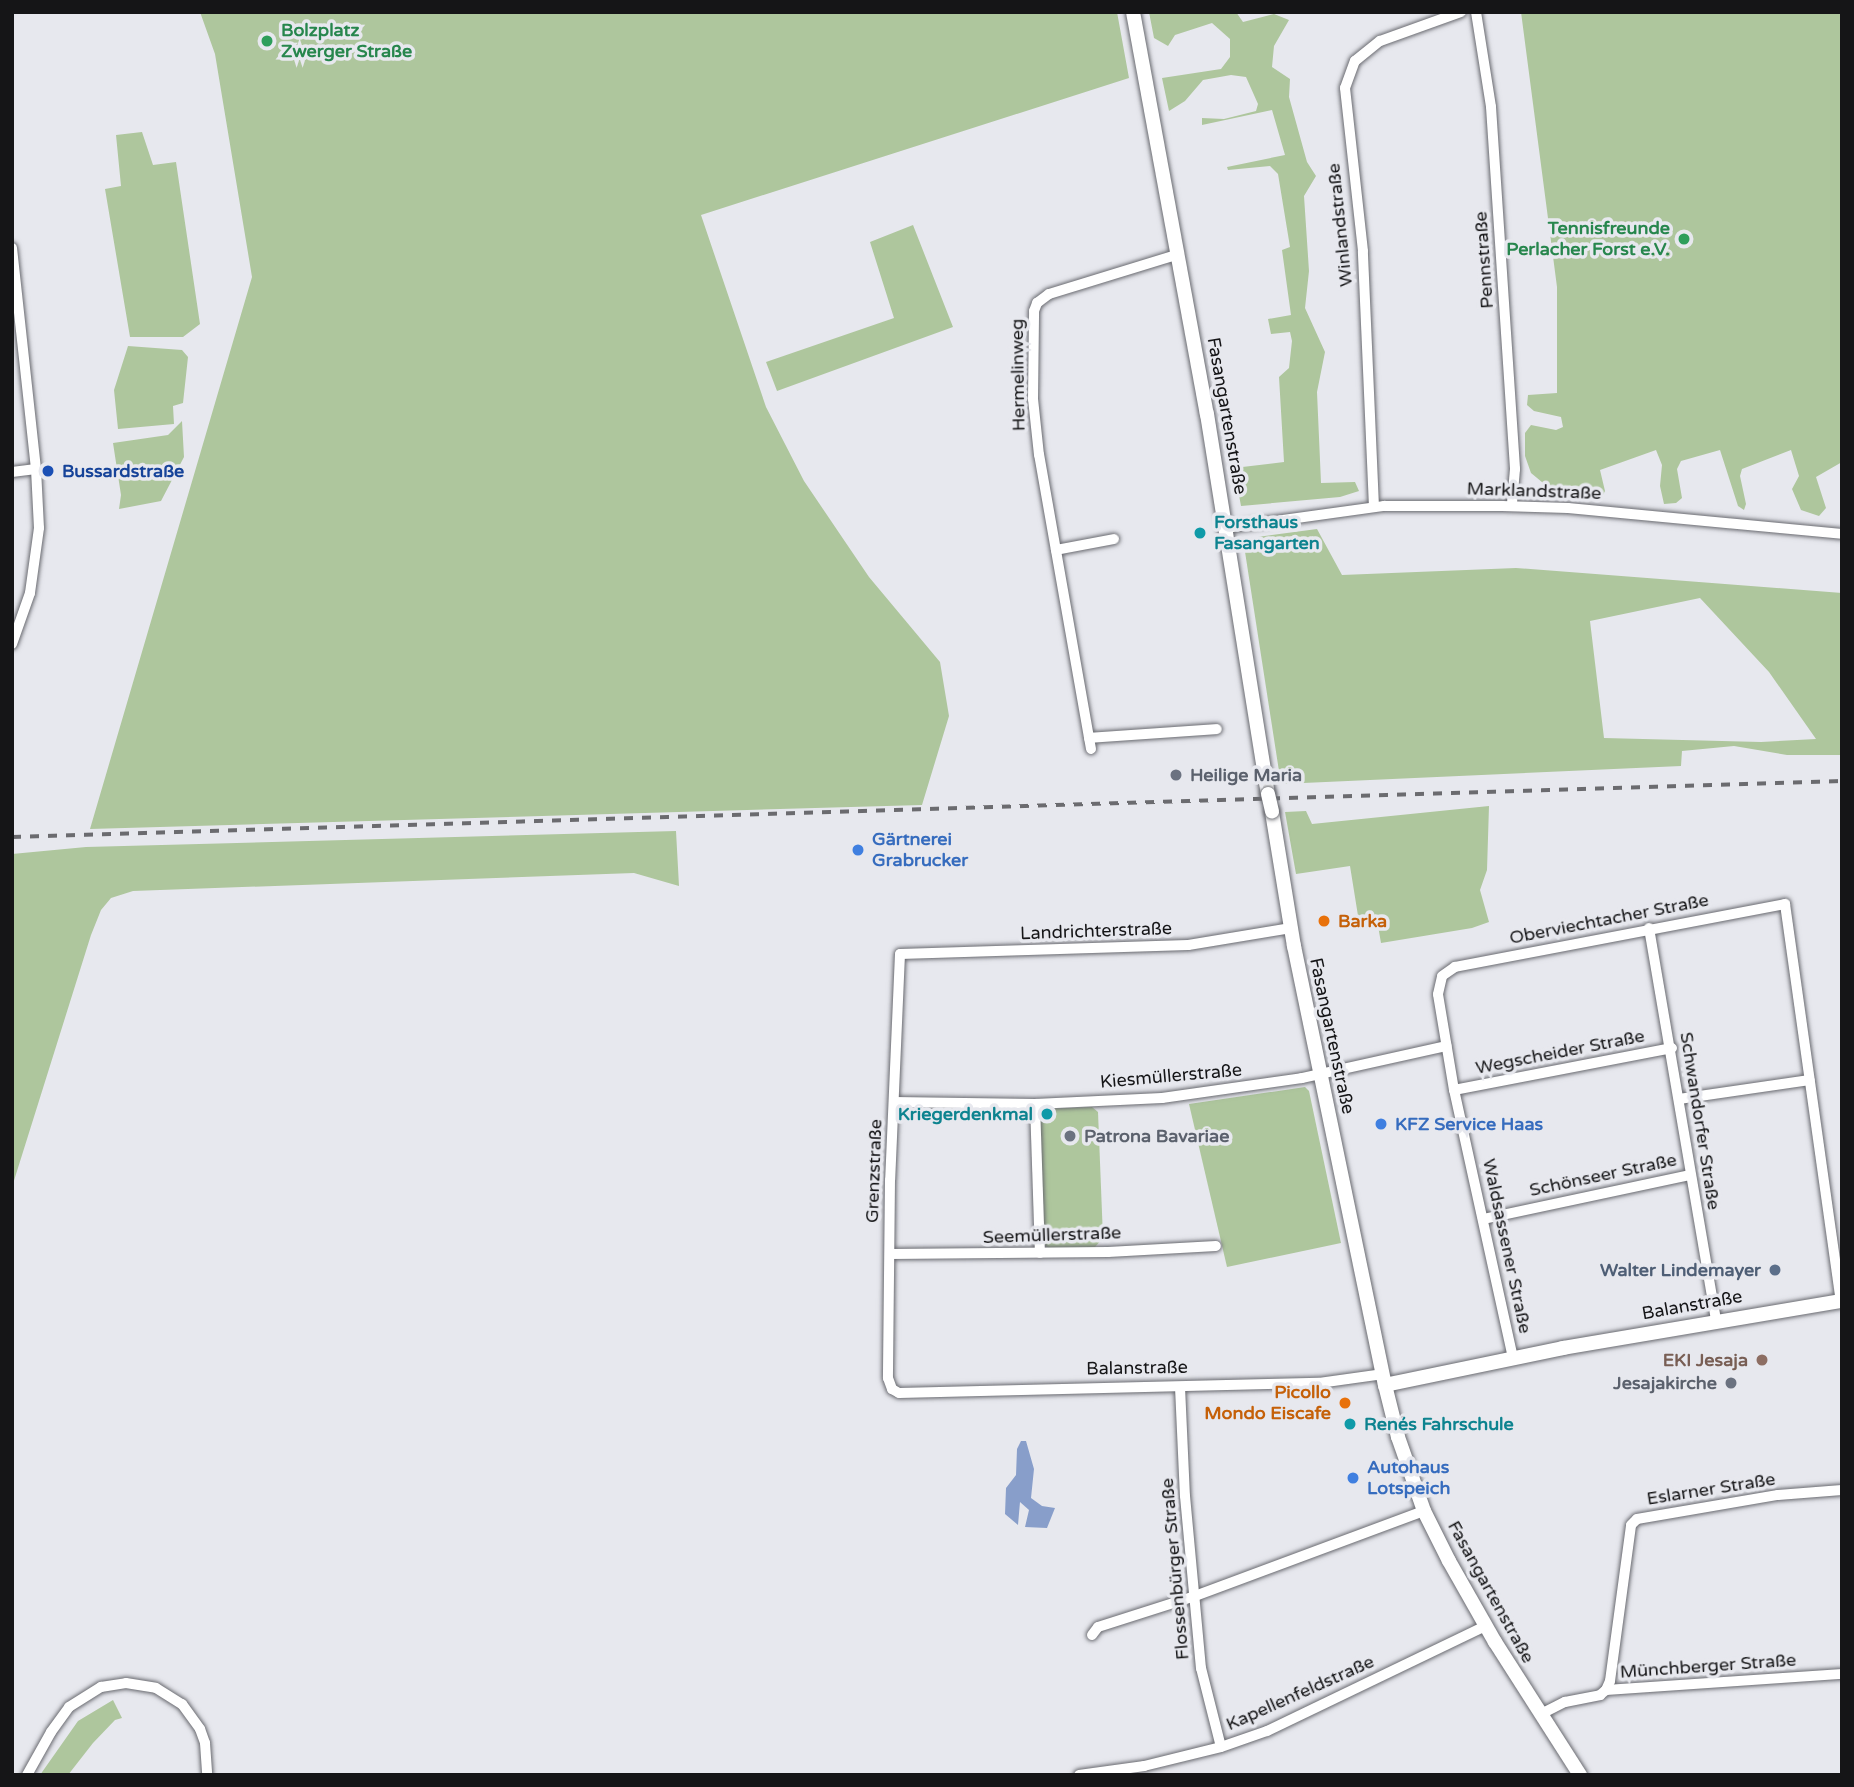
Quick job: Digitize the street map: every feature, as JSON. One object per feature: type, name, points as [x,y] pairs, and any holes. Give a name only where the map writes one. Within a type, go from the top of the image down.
[{"type":"street","name":"Fasangartenstraße","points":[[1133,12],[1176,255],[1192,326],[1291,928],[1384,1380],[1424,1511],[1485,1626],[1580,1775]]},
{"type":"street","name":"Winlandstraße","points":[[1374,507],[1363,251],[1345,88],[1355,61],[1380,41],[1461,12]]},
{"type":"street","name":"Pennstraße","points":[[1476,12],[1493,132],[1515,469],[1512,506]]},
{"type":"street","points":[[12,248],[36,469],[38,528],[30,593],[12,644]]},
{"type":"street","name":"Hermelinweg","points":[[1176,255],[1049,294],[1037,303],[1032,322],[1032,399],[1090,743],[1217,729]]},
{"type":"street","points":[[12,472],[36,469]]},
{"type":"street","name":"Marklandstraße","points":[[1225,528],[1374,507],[1512,506],[1568,508],[1842,534]]},
{"type":"street","points":[[1056,550],[1114,539]]},
{"type":"street","name":"Oberviechtacher Straße","points":[[1442,976],[1455,967],[1785,904],[1810,1080]]},
{"type":"street","name":"Landrichterstraße","points":[[900,954],[1188,945],[1291,928]]},
{"type":"street","name":"Schwandorfer Straße","points":[[1649,928],[1672,1048],[1690,1175],[1716,1320]]},
{"type":"street","name":"Grenzstraße","points":[[892,1389],[888,1378],[890,1254],[900,954]]},
{"type":"street","name":"Waldsassener Straße","points":[[1442,976],[1438,994],[1454,1090],[1513,1358]]},
{"type":"street","name":"Kiesmüllerstraße","points":[[894,1102],[1035,1104],[1174,1097],[1279,1082],[1446,1045]]},
{"type":"street","name":"Wegscheider Straße","points":[[1454,1090],[1672,1048]]},
{"type":"street","points":[[1679,1099],[1810,1080],[1841,1301]]},
{"type":"street","points":[[1035,1104],[1040,1253]]},
{"type":"street","name":"Schönseer Straße","points":[[1483,1219],[1690,1175]]},
{"type":"street","name":"Seemüllerstraße","points":[[890,1254],[1040,1253],[1216,1246]]},
{"type":"street","name":"Balanstraße","points":[[892,1389],[900,1394],[1384,1380],[1716,1320],[1841,1301]]},
{"type":"street","name":"Flossenbürger Straße","points":[[1180,1387],[1185,1496],[1201,1668],[1221,1746]]},
{"type":"street","name":"Eslarner Straße","points":[[1606,1690],[1610,1681],[1631,1525],[1637,1518],[1779,1495],[1842,1490]]},
{"type":"street","points":[[1092,1635],[1098,1627],[1195,1596],[1424,1511]]},
{"type":"street","name":"Kapellenfeldstraße","points":[[1079,1775],[1144,1766],[1221,1746],[1300,1716],[1485,1626]]},
{"type":"street","name":"Münchberger Straße","points":[[1541,1714],[1552,1707],[1600,1695],[1606,1690],[1842,1674]]},
{"type":"street","points":[[27,1775],[51,1732],[69,1707],[101,1687],[126,1683],[156,1688],[182,1704],[202,1735],[207,1775]]},
{"type":"green space","points":[[200,12],[1117,12],[1129,78],[701,215],[766,407],[804,481],[869,577],[940,662],[949,716],[922,805],[90,829],[252,277],[215,54]]},
{"type":"green space","points":[[1149,12],[1236,12],[1243,22],[1274,14],[1289,20],[1274,46],[1272,67],[1290,79],[1289,97],[1307,162],[1316,176],[1304,196],[1309,271],[1305,308],[1325,352],[1317,392],[1321,483],[1355,482],[1359,491],[1340,497],[1241,506],[1234,468],[1284,462],[1279,377],[1289,368],[1292,341],[1290,332],[1271,334],[1268,319],[1291,315],[1282,250],[1290,247],[1278,174],[1270,166],[1228,170],[1227,167],[1285,155],[1272,110],[1202,125],[1202,118],[1224,119],[1256,111],[1258,104],[1246,77],[1231,75],[1203,80],[1185,101],[1169,111],[1162,78],[1221,69],[1230,57],[1230,39],[1212,23],[1175,35],[1168,46],[1154,38]]},
{"type":"green space","points":[[1521,12],[1842,12],[1842,462],[1816,477],[1826,508],[1819,516],[1801,510],[1792,489],[1799,476],[1791,450],[1742,469],[1740,476],[1746,504],[1744,510],[1738,506],[1720,450],[1681,461],[1677,469],[1682,498],[1676,503],[1664,504],[1660,486],[1662,465],[1656,450],[1600,470],[1605,491],[1602,497],[1554,492],[1531,473],[1525,456],[1525,433],[1531,425],[1556,430],[1563,427],[1561,417],[1534,411],[1527,405],[1528,395],[1557,393],[1557,287]]},
{"type":"green space","points":[[142,132],[153,165],[176,162],[200,324],[183,337],[130,337],[105,189],[121,186],[116,135]]},
{"type":"green space","points":[[913,225],[953,327],[777,391],[766,362],[894,318],[870,242]]},
{"type":"green space","points":[[128,346],[182,350],[188,357],[183,403],[173,406],[174,424],[118,429],[114,390]]},
{"type":"green space","points":[[182,421],[184,457],[161,501],[119,509],[121,495],[113,443],[168,435]]},
{"type":"green space","points":[[1317,529],[1342,575],[1516,568],[1842,593],[1842,755],[1787,755],[1734,746],[1682,751],[1681,766],[1281,784],[1243,539]],"holes":[[[1700,598],[1769,672],[1816,739],[1761,742],[1604,738],[1590,621]]]},
{"type":"green space","points":[[1489,806],[1487,870],[1480,890],[1489,922],[1472,928],[1381,943],[1377,920],[1359,922],[1350,866],[1296,874],[1285,812],[1306,811],[1312,824]]},
{"type":"green space","points":[[676,831],[679,886],[634,873],[133,891],[111,898],[101,910],[91,935],[12,1187],[12,854],[86,847]]},
{"type":"green space","points":[[1305,1087],[1309,1091],[1341,1243],[1227,1267],[1189,1104]]},
{"type":"green space","points":[[1092,1107],[1098,1112],[1103,1238],[1095,1247],[1051,1250],[1043,1244],[1039,1115],[1042,1109]]},
{"type":"green space","points":[[113,1700],[122,1718],[115,1720],[93,1743],[68,1775],[40,1775],[78,1721]]},
{"type":"water","points":[[1021,1441],[1026,1441],[1034,1469],[1031,1498],[1042,1506],[1055,1508],[1047,1528],[1025,1527],[1029,1510],[1020,1502],[1018,1525],[1005,1514],[1006,1488],[1016,1475],[1017,1449]]},
{"type":"railway","points":[[12,837],[1842,781]]},
{"type":"place","name":"Bolzplatz Zwerger Straße","points":[[267,41]]},
{"type":"place","name":"Tennisfreunde Perlacher Forst e.V.","points":[[1684,239]]},
{"type":"place","name":"Bussardstraße","points":[[48,471]]},
{"type":"place","name":"Forsthaus Fasangarten","points":[[1200,533]]},
{"type":"place","name":"Heilige Maria","points":[[1176,775]]},
{"type":"place","name":"Gärtnerei Grabrucker","points":[[858,850]]},
{"type":"place","name":"Barka","points":[[1324,921]]},
{"type":"place","name":"Kriegerdenkmal","points":[[1047,1114]]},
{"type":"place","name":"KFZ Service Haas","points":[[1381,1124]]},
{"type":"place","name":"Patrona Bavariae","points":[[1070,1136]]},
{"type":"place","name":"Walter Lindemayer","points":[[1775,1270]]},
{"type":"place","name":"EKI Jesaja","points":[[1762,1360]]},
{"type":"place","name":"Jesajakirche","points":[[1731,1383]]},
{"type":"place","name":"Picollo Mondo Eiscafe","points":[[1345,1403]]},
{"type":"place","name":"Renés Fahrschule","points":[[1350,1424]]},
{"type":"place","name":"Autohaus Lotspeich","points":[[1353,1478]]}]
